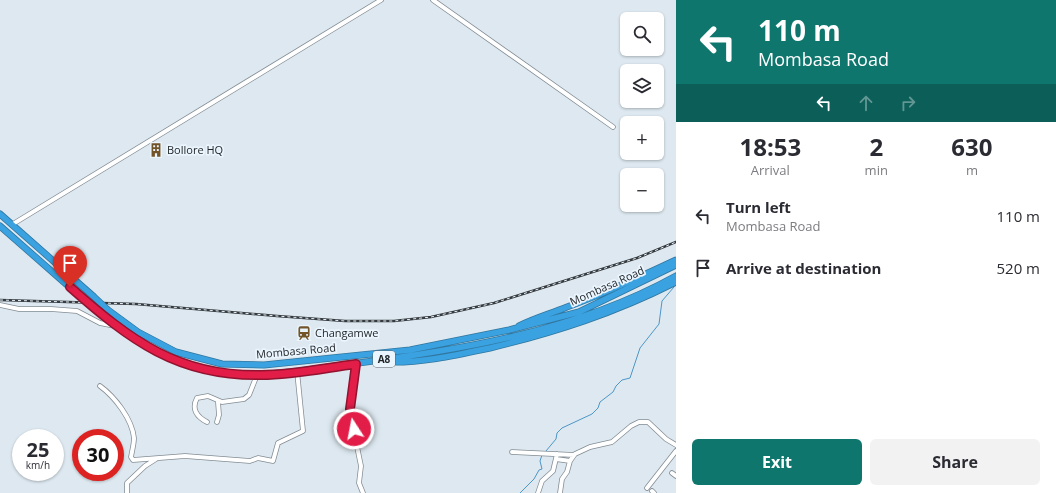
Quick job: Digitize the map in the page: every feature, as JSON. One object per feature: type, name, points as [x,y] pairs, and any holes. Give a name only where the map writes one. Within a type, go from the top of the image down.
[{"type":"highway","name":"Mombasa Road","points":[[0,214],[108,310],[138,332],[176,352],[222,364],[238,366],[264,365],[410,350],[510,330],[578,312],[676,266]]},
{"type":"highway","name":"Mombasa Road","points":[[0,226],[115,326],[160,354],[184,364],[225,373],[257,375],[297,371],[370,362],[474,344],[561,323],[620,302],[676,276]]},
{"type":"highway","points":[[510,330],[537,316],[566,308],[633,281],[676,260]]},
{"type":"highway","points":[[370,362],[396,362],[463,354],[537,336],[618,310],[676,282]]},
{"type":"street","points":[[13,224],[381,0]]},
{"type":"street","points":[[433,0],[613,127]]},
{"type":"street","points":[[0,305],[19,309],[77,311],[100,323],[115,326]]},
{"type":"street","points":[[356,364],[350,409],[355,423],[355,437],[361,468],[359,483],[363,493]]},
{"type":"street","points":[[100,386],[113,399],[131,426],[134,440],[132,458],[144,460],[185,456],[250,461],[258,458],[274,460],[276,446],[278,443],[303,431],[297,371]]},
{"type":"street","points":[[207,422],[198,417],[195,406],[197,398],[208,396],[218,402],[239,400],[247,397],[257,375]]},
{"type":"street","points":[[217,422],[219,415],[218,402]]},
{"type":"street","points":[[560,493],[562,479],[567,472],[570,461],[574,455],[590,447],[612,442],[631,426],[648,422],[666,439],[676,445]]},
{"type":"street","points":[[647,488],[676,451]]},
{"type":"street","points":[[512,452],[537,452],[574,455]]},
{"type":"street","points":[[538,493],[542,481],[553,471],[556,459],[555,453]]},
{"type":"street","points":[[127,493],[127,484],[158,458]]},
{"type":"street","points":[[556,459],[570,461]]},
{"type":"street","points":[[672,473],[676,476]]},
{"type":"waterway","points":[[546,451],[556,439],[557,433],[562,428],[592,414],[598,408],[600,402],[613,392],[622,380],[630,378],[640,348],[659,324],[662,301],[674,287]]},
{"type":"waterway","points":[[520,493],[534,479],[539,470],[542,469],[540,461],[542,455]]},
{"type":"railway","points":[[0,300],[136,304],[345,321],[394,321],[431,317],[494,303],[637,258],[676,242]]},
{"type":"place","name":"Bollore HQ","points":[[156,150]]},
{"type":"place","name":"Changamwe","points":[[304,333]]},
{"type":"route","points":[[70,287],[115,326],[143,344],[160,354],[184,364],[206,370],[238,375],[264,375],[356,364],[350,409],[355,423],[354,429]]}]
